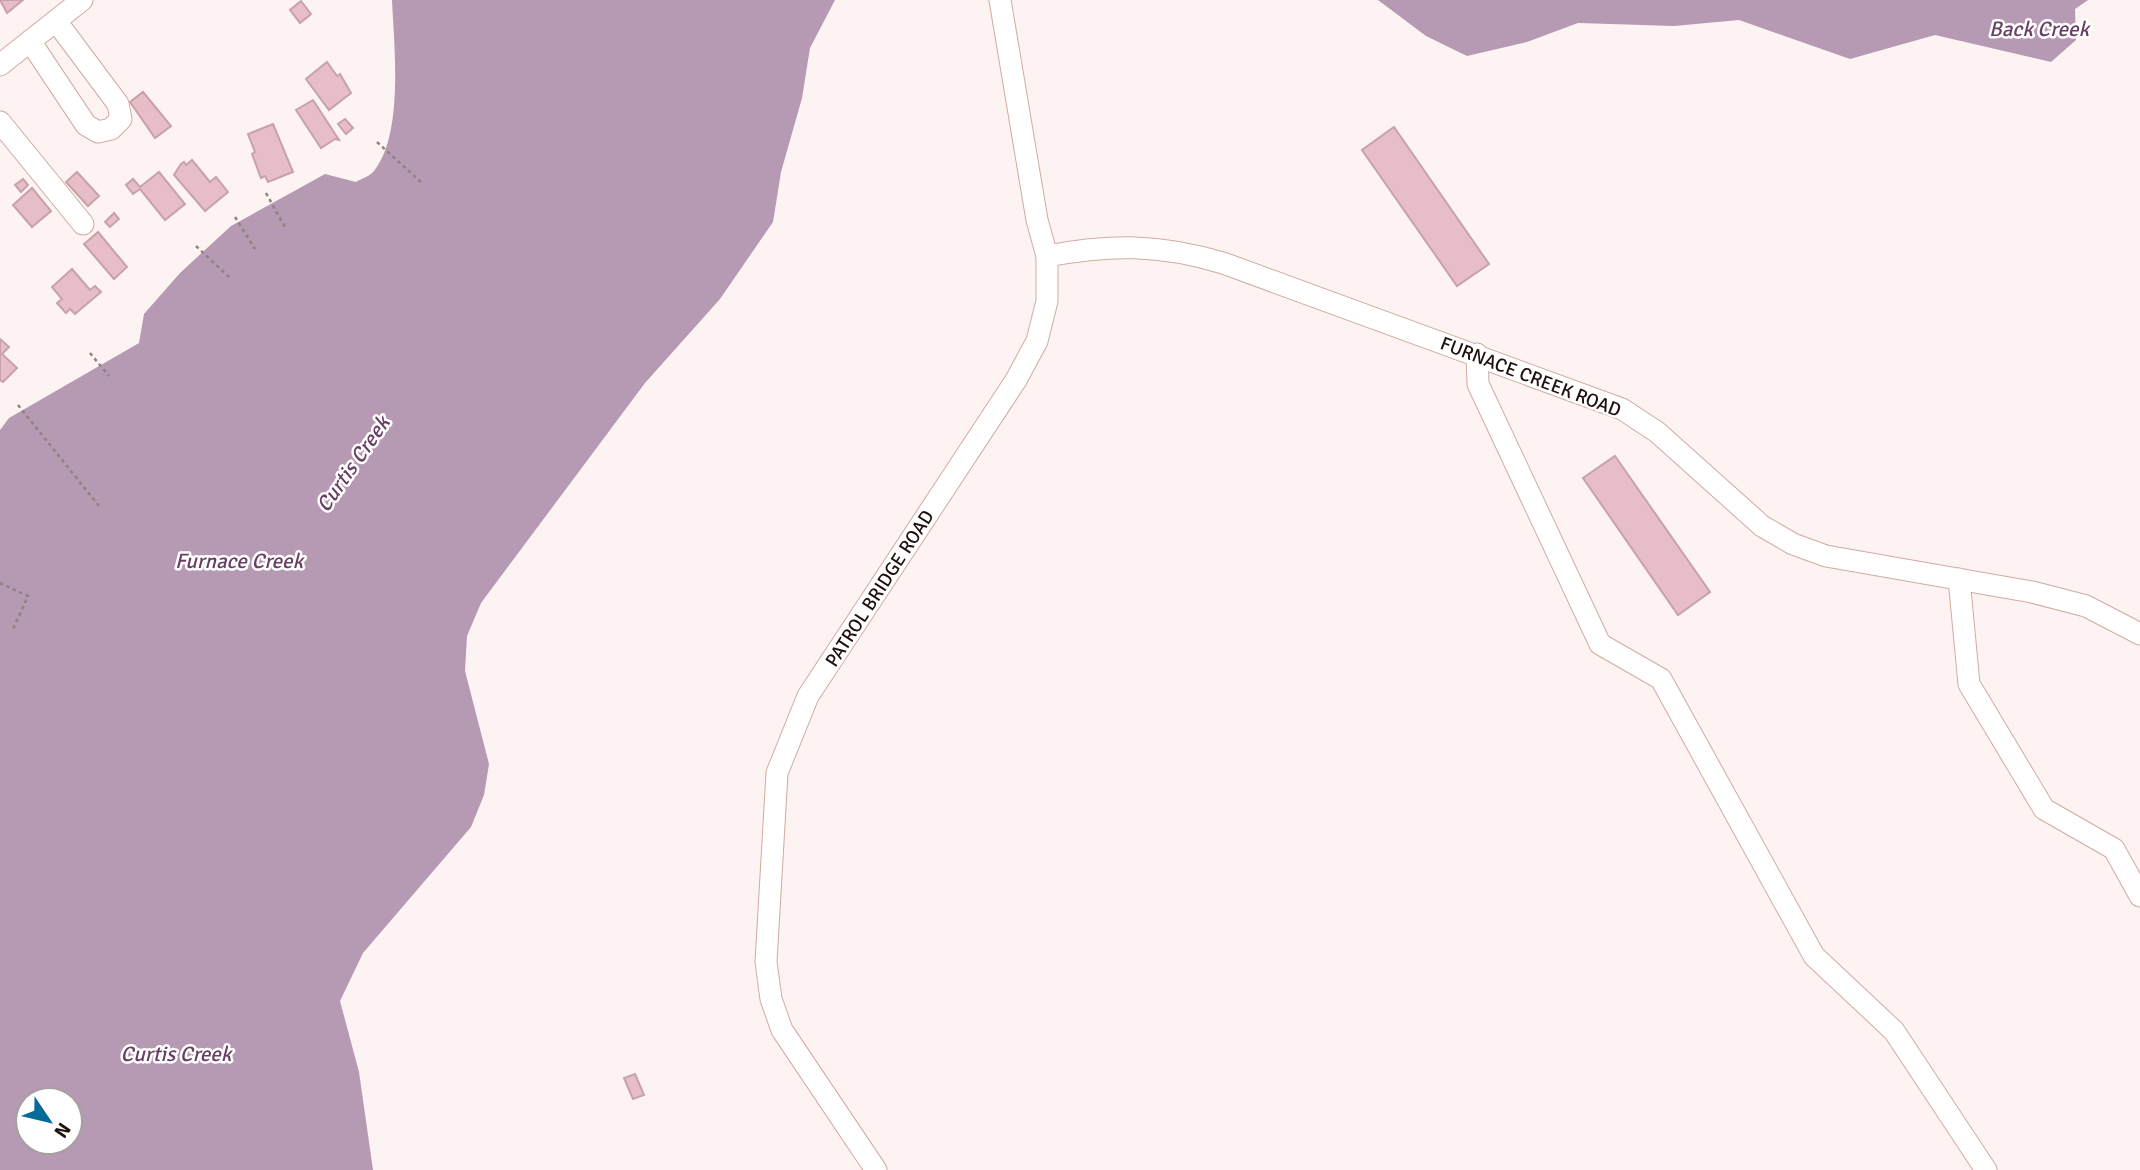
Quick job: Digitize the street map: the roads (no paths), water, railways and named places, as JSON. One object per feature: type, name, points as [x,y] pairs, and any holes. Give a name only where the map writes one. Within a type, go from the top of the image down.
[{"type":"street","points":[[0,65],[82,0]]},
{"type":"street","name":"PATROL BRIDGE ROAD","points":[[876,1170],[782,1030],[771,999],[766,962],[777,773],[808,696],[1016,380],[1037,341],[1047,302],[1047,257],[1037,220],[1000,0]]},
{"type":"street","points":[[30,41],[86,125],[98,132],[111,129],[121,118],[118,104],[56,20]]},
{"type":"street","points":[[0,122],[83,224]]},
{"type":"street","name":"FURNACE CREEK ROAD","points":[[1047,257],[1089,248],[1128,246],[1190,253],[1477,354],[1622,409],[1657,432],[1762,526],[1793,544],[1826,556],[2032,592],[2086,606],[2140,634]]},
{"type":"street","points":[[1477,354],[1478,384],[1600,644],[1661,679],[1815,956],[1894,1031],[1986,1170]]},
{"type":"street","points":[[1959,579],[1969,684],[2045,809],[2114,849],[2140,896]]},
{"type":"water","name":"Furnace Creek","points":[[392,0],[835,0],[810,48],[802,98],[781,172],[773,222],[720,299],[645,383],[481,603],[467,636],[465,671],[489,764],[484,795],[471,827],[363,953],[340,1001],[359,1072],[373,1170],[0,1170],[0,430],[9,418],[139,343],[144,314],[180,273],[231,226],[325,174],[356,182],[374,171],[390,135],[395,64]]},
{"type":"water","name":"Back Creek","points":[[1378,0],[2088,0],[2075,9],[2076,40],[2051,62],[1935,35],[1850,59],[1739,20],[1674,26],[1578,23],[1527,42],[1467,56],[1426,36]]},
{"type":"water label","name":"Curtis Creek","points":[[353,464]]},
{"type":"water label","name":"Curtis Creek","points":[[176,1054]]}]
